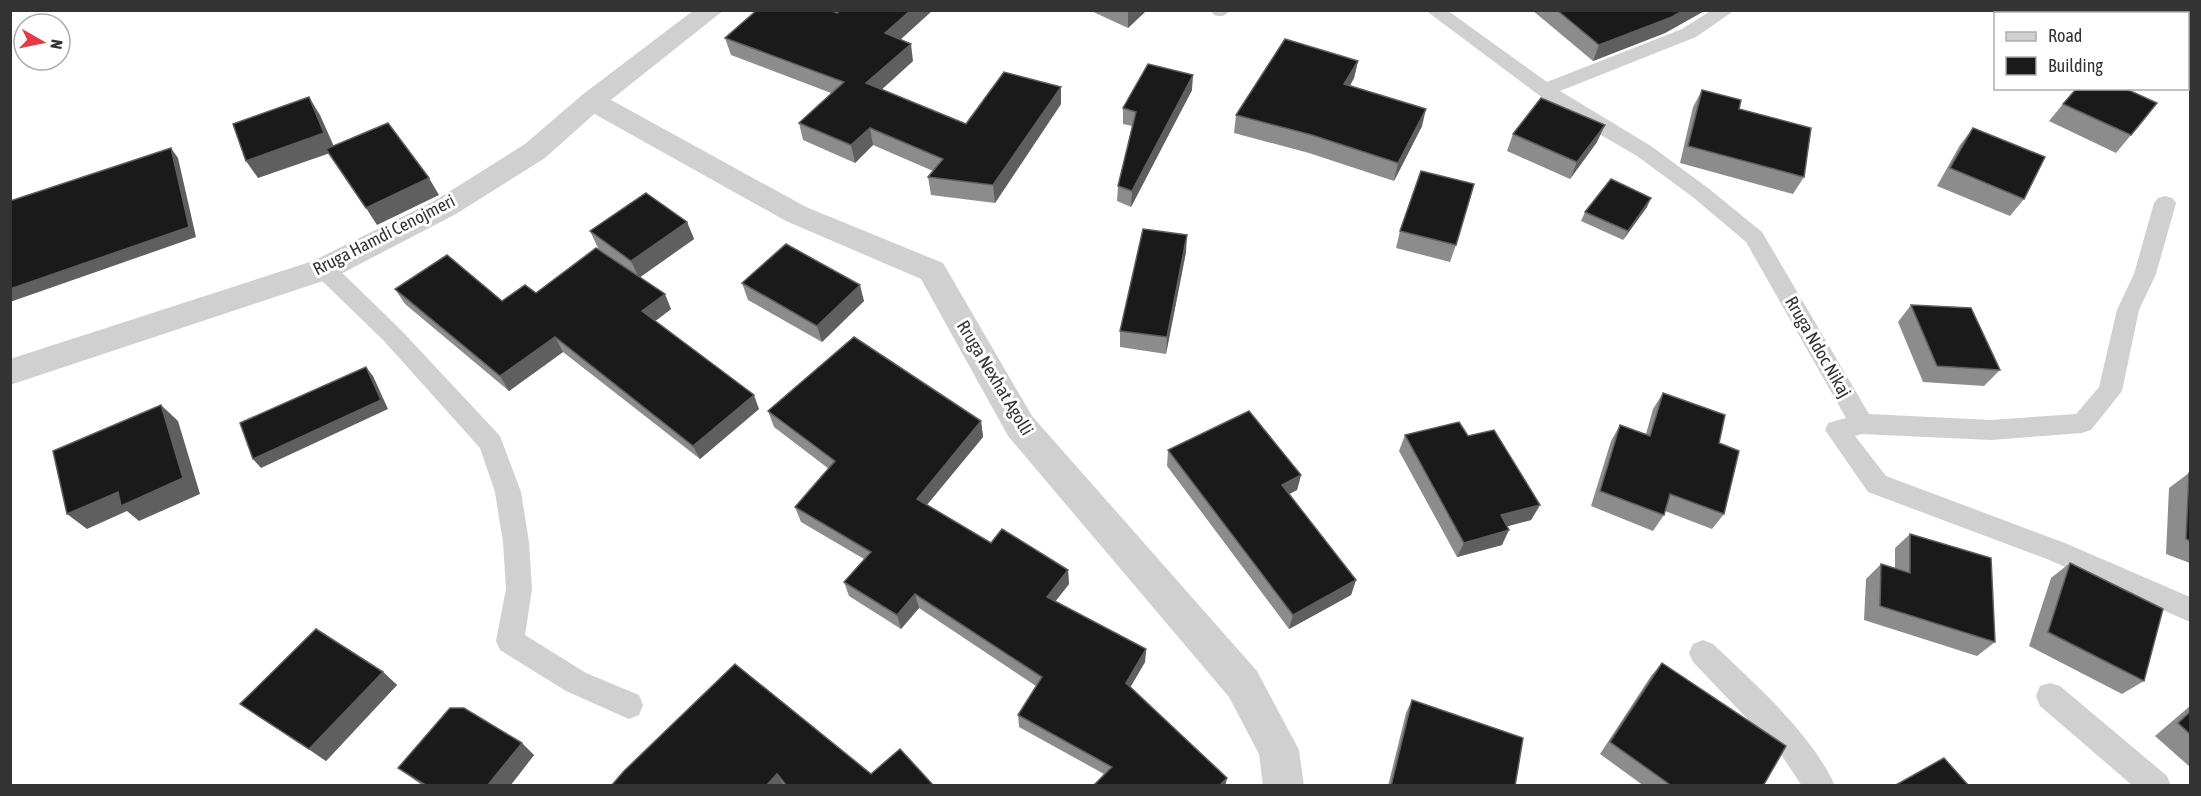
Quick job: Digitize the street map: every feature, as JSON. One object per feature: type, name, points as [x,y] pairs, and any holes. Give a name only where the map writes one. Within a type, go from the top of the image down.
[{"type":"street","name":"Rruga Hamdi Cenojmeri","points":[[10,372],[324,268],[446,207],[536,151],[592,101],[686,27],[712,10]]},
{"type":"street","name":"Rruga Nexhat Agolli","points":[[592,101],[796,214],[932,271],[1020,426],[1243,684],[1279,750],[1284,786]]},
{"type":"lane","name":"Rruga Ndoc Nikaj","points":[[1434,10],[1545,90],[1644,151],[1755,237],[1862,424]]},
{"type":"lane","points":[[1545,90],[1689,33],[1726,10]]},
{"type":"lane","points":[[2165,203],[2145,274],[2128,310],[2110,391],[2082,423],[1991,430],[1862,424],[1837,430],[1877,484],[2056,551],[2190,610]]},
{"type":"lane","points":[[324,268],[392,335],[491,443],[508,492],[516,542],[519,589],[510,641],[576,682],[629,705]]},
{"type":"lane","points":[[1703,653],[1790,743],[1820,786]]},
{"type":"lane","points":[[2050,696],[2156,786]]},
{"type":"building","points":[[757,10],[829,10],[837,13],[841,10],[911,10],[885,33],[911,44],[866,83],[966,124],[1004,72],[1061,87],[993,185],[928,177],[943,159],[870,128],[851,145],[799,123],[844,82],[725,38]]},
{"type":"building","points":[[1557,10],[1684,10],[1672,17],[1599,45]]},
{"type":"building","points":[[1285,39],[1358,61],[1344,84],[1426,109],[1398,163],[1312,135],[1236,115]]},
{"type":"building","points":[[1148,64],[1193,75],[1132,191],[1118,186],[1136,112],[1123,108]]},
{"type":"building","points":[[1702,90],[1741,100],[1739,109],[1811,128],[1804,177],[1688,146]]},
{"type":"building","points":[[2075,90],[2128,90],[2157,103],[2131,135],[2063,104]]},
{"type":"building","points":[[309,97],[324,133],[246,161],[233,124]]},
{"type":"building","points":[[1541,98],[1605,125],[1577,162],[1513,134]]},
{"type":"building","points":[[388,123],[429,178],[366,208],[326,149]]},
{"type":"building","points":[[1973,128],[2045,157],[2024,199],[1950,168]]},
{"type":"building","points":[[171,148],[189,227],[10,289],[10,201]]},
{"type":"building","points":[[1421,171],[1474,184],[1456,245],[1400,231]]},
{"type":"building","points":[[1611,179],[1651,198],[1628,231],[1585,212]]},
{"type":"building","points":[[646,193],[687,222],[631,261],[590,231]]},
{"type":"building","points":[[1143,229],[1187,235],[1167,337],[1120,331]]},
{"type":"building","points":[[786,244],[860,285],[817,326],[742,283]]},
{"type":"building","points":[[596,248],[665,294],[642,311],[754,395],[693,446],[555,337],[500,376],[395,289],[447,255],[502,301],[525,285],[536,293]]},
{"type":"building","points":[[1911,305],[1971,308],[2000,370],[1937,366]]},
{"type":"building","points":[[854,337],[981,421],[917,499],[991,543],[1002,529],[1068,570],[1047,597],[1146,649],[1126,683],[1227,778],[1219,786],[1093,786],[1112,767],[1018,715],[1042,677],[915,594],[897,615],[844,582],[871,552],[795,507],[835,461],[768,411]]},
{"type":"building","points":[[366,367],[381,400],[253,459],[240,423]]},
{"type":"building","points":[[1663,393],[1725,415],[1719,443],[1739,451],[1724,514],[1670,494],[1664,515],[1600,491],[1620,425],[1650,436]]},
{"type":"building","points":[[161,405],[183,478],[121,506],[118,492],[67,514],[53,451]]},
{"type":"building","points":[[1249,411],[1301,475],[1282,485],[1356,580],[1293,615],[1168,450]]},
{"type":"building","points":[[1459,422],[1468,436],[1494,430],[1540,505],[1501,515],[1509,530],[1464,543],[1405,435]]},
{"type":"building","points":[[2190,473],[2190,541],[2186,539]]},
{"type":"building","points":[[1910,534],[1991,558],[1995,642],[1880,606],[1881,564],[1910,573]]},
{"type":"building","points":[[2070,563],[2163,609],[2144,681],[2048,632]]},
{"type":"building","points":[[316,629],[383,672],[309,749],[240,704]]},
{"type":"building","points":[[1662,663],[1786,746],[1763,786],[1672,786],[1610,742]]},
{"type":"building","points":[[735,664],[871,774],[900,749],[934,786],[787,786],[777,774],[766,786],[611,786]]},
{"type":"building","points":[[1412,700],[1523,738],[1515,786],[1391,786]]},
{"type":"building","points":[[450,708],[464,708],[522,743],[487,786],[427,786],[398,768]]},
{"type":"building","points":[[2190,712],[2190,734],[2178,723]]},
{"type":"building","points":[[1944,758],[1969,786],[1894,786]]}]
